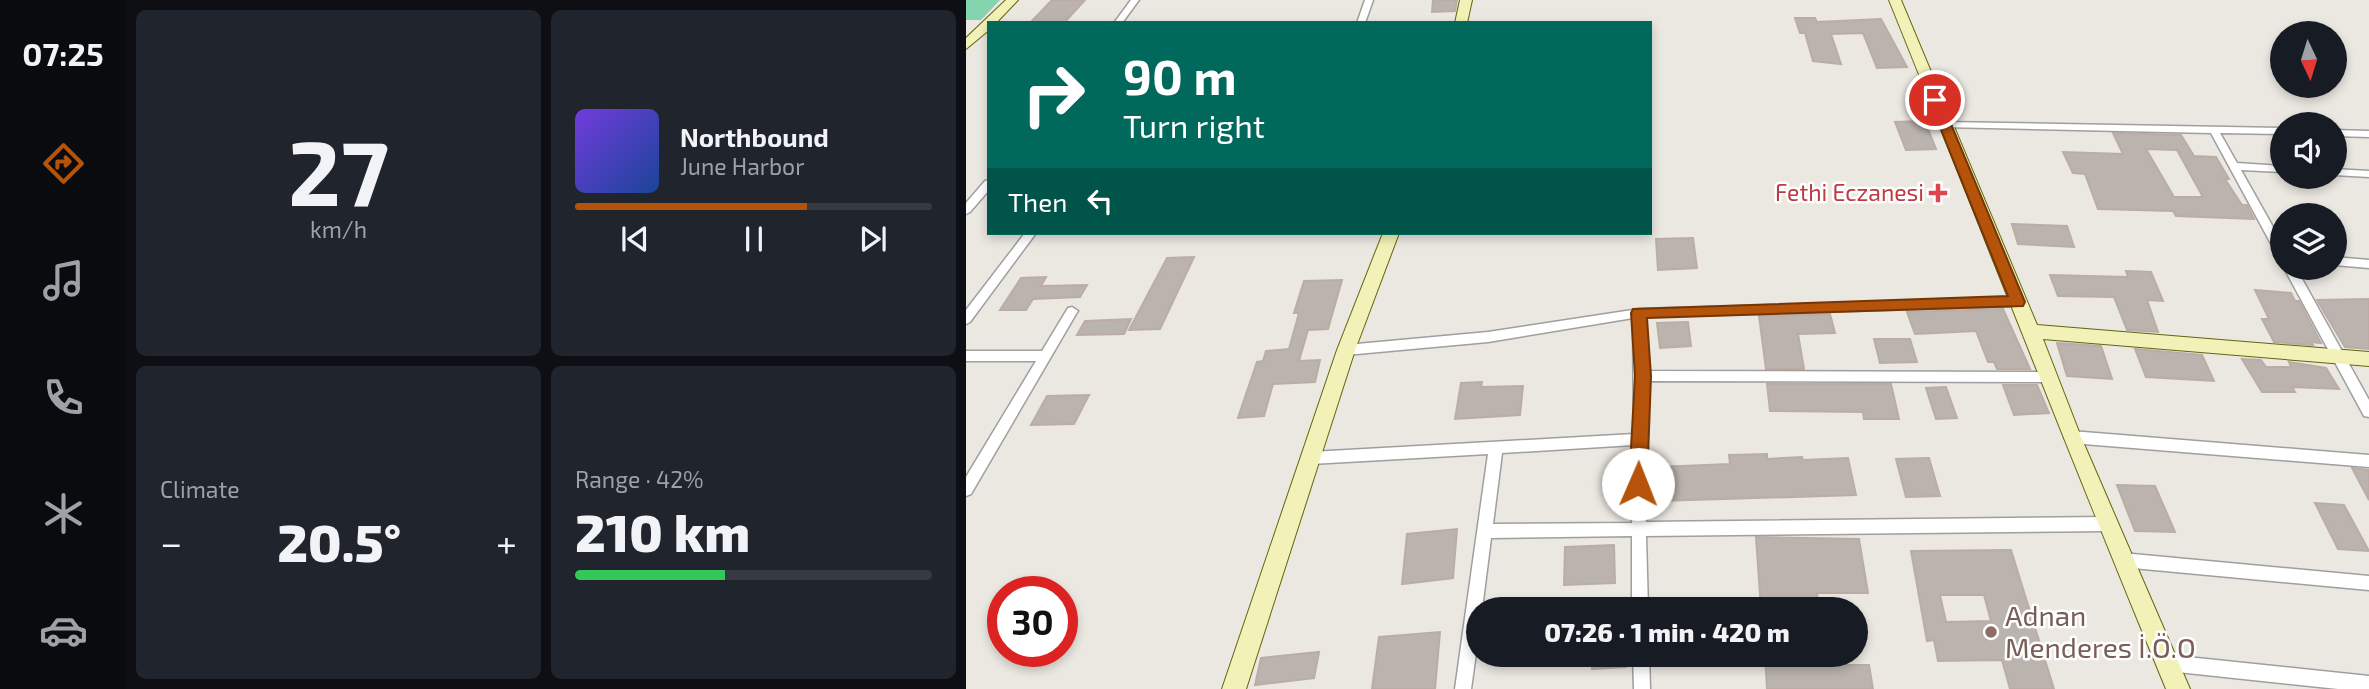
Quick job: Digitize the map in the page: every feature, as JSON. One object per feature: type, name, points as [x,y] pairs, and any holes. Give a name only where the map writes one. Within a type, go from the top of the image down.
[{"type":"street","points":[[991,21],[1012,0]]},
{"type":"street","points":[[1119,21],[1135,0]]},
{"type":"street","points":[[1362,21],[1369,0]]},
{"type":"street","points":[[1461,21],[1466,0]]},
{"type":"street","points":[[1895,0],[2031,331],[2071,437],[2178,689]]},
{"type":"street","points":[[966,45],[987,25]]},
{"type":"street","points":[[1945,125],[2270,131]]},
{"type":"street","points":[[2214,130],[2270,232]]},
{"type":"street","points":[[2347,133],[2369,134]]},
{"type":"street","points":[[2233,166],[2270,168]]},
{"type":"street","points":[[2347,173],[2369,174]]},
{"type":"street","points":[[966,210],[987,185]]},
{"type":"street","points":[[966,319],[1029,235]]},
{"type":"street","points":[[1234,689],[1346,350],[1390,235]]},
{"type":"street","points":[[2347,262],[2369,264]]},
{"type":"street","points":[[2298,280],[2369,412]]},
{"type":"street","points":[[1346,350],[1488,337],[1639,313],[2018,302]]},
{"type":"street","points":[[966,490],[1072,311]]},
{"type":"street","points":[[1639,313],[1643,376],[1637,530],[1640,597]]},
{"type":"street","points":[[2031,331],[2369,359]]},
{"type":"street","points":[[966,356],[1045,356]]},
{"type":"street","points":[[1643,376],[2047,377]]},
{"type":"street","points":[[2071,437],[2369,461]]},
{"type":"street","points":[[1311,458],[1639,439]]},
{"type":"street","points":[[1464,689],[1496,447]]},
{"type":"street","points":[[1485,531],[2108,524]]},
{"type":"street","points":[[2122,560],[2369,583]]},
{"type":"street","points":[[2168,663],[2369,684]]},
{"type":"street","points":[[1642,667],[1643,689]]},
{"type":"green space","points":[[966,0],[1000,0],[981,20],[966,20]]},
{"type":"building","points":[[1052,0],[1085,0],[1066,21],[1032,21]]},
{"type":"building","points":[[1433,0],[1457,0],[1455,11],[1432,12]]},
{"type":"building","points":[[1795,18],[1815,18],[1817,22],[1881,19],[1907,67],[1877,68],[1863,33],[1831,34],[1841,64],[1813,61],[1805,33],[1800,33]]},
{"type":"building","points":[[1925,121],[1936,149],[1906,150],[1895,122]]},
{"type":"building","points":[[2113,133],[2181,135],[2194,156],[2216,157],[2229,179],[2225,179],[2242,205],[2247,205],[2254,219],[2176,216],[2173,211],[2098,209],[2085,174],[2073,173],[2063,152],[2123,154]],"holes":[[[2146,149],[2177,150],[2203,197],[2174,197]]]},
{"type":"building","points":[[2012,224],[2067,226],[2074,247],[2018,244]]},
{"type":"building","points":[[1693,238],[1697,268],[1658,270],[1656,239]]},
{"type":"building","points":[[1194,257],[1160,329],[1129,330],[1167,258]]},
{"type":"building","points":[[2126,271],[2151,272],[2163,301],[2147,300],[2158,332],[2127,330],[2114,297],[2058,296],[2050,275],[2128,277]]},
{"type":"building","points":[[1046,277],[1041,286],[1087,285],[1080,297],[1033,299],[1026,310],[1000,310],[1021,278]]},
{"type":"building","points":[[1342,280],[1328,329],[1308,330],[1299,361],[1320,360],[1315,382],[1273,384],[1264,416],[1238,418],[1257,362],[1263,361],[1266,351],[1289,349],[1299,313],[1294,313],[1304,281]]},
{"type":"building","points":[[2255,290],[2291,293],[2295,301],[2299,301],[2321,343],[2311,342],[2313,345],[2274,342],[2262,319],[2269,319]]},
{"type":"building","points":[[2369,299],[2369,349],[2345,347],[2317,300]]},
{"type":"building","points":[[2003,309],[2030,369],[1997,369],[1994,362],[1988,362],[1976,331],[1915,334],[1907,312]]},
{"type":"building","points":[[1830,314],[1835,333],[1798,334],[1804,369],[1766,369],[1759,316]]},
{"type":"building","points":[[1131,319],[1124,334],[1077,335],[1085,321]]},
{"type":"building","points":[[1688,322],[1691,346],[1660,348],[1657,323]]},
{"type":"building","points":[[1874,339],[1910,339],[1917,362],[1880,363]]},
{"type":"building","points":[[2057,343],[2101,346],[2112,379],[2067,376]]},
{"type":"building","points":[[2135,349],[2202,355],[2214,381],[2146,377]]},
{"type":"building","points":[[2242,359],[2261,360],[2266,367],[2291,367],[2289,362],[2326,368],[2339,389],[2292,387],[2295,392],[2262,392]]},
{"type":"building","points":[[1482,382],[1481,387],[1523,386],[1520,415],[1455,419],[1461,383]]},
{"type":"building","points":[[1767,384],[1891,384],[1899,419],[1864,419],[1863,412],[1770,411]]},
{"type":"building","points":[[2003,385],[2037,385],[2049,413],[2014,415]]},
{"type":"building","points":[[1946,387],[1957,418],[1936,419],[1926,388]]},
{"type":"building","points":[[1089,395],[1074,424],[1031,425],[1047,396]]},
{"type":"building","points":[[1767,454],[1767,459],[1848,458],[1856,495],[1659,501],[1658,467],[1730,464],[1729,455]]},
{"type":"building","points":[[1929,458],[1940,496],[1906,497],[1896,459]]},
{"type":"building","points":[[2352,468],[2369,470],[2369,500]]},
{"type":"building","points":[[2117,485],[2155,486],[2175,532],[2135,531]]},
{"type":"building","points":[[2315,503],[2344,505],[2369,551],[2338,549]]},
{"type":"building","points":[[1457,529],[1453,578],[1402,584],[1407,534]]},
{"type":"building","points":[[1756,537],[1859,539],[1868,593],[1817,593],[1818,597],[1760,597]]},
{"type":"building","points":[[1614,545],[1615,583],[1564,585],[1565,547]]},
{"type":"building","points":[[2011,550],[2054,689],[2010,689],[2002,660],[1938,661],[1934,640],[1927,641],[1911,551]],"holes":[[[1940,595],[1984,595],[1991,621],[1946,622]]]},
{"type":"building","points":[[1440,632],[1435,689],[1372,689],[1379,637]]},
{"type":"building","points":[[1319,652],[1314,678],[1255,685],[1261,658]]},
{"type":"building","points":[[1869,665],[1873,689],[1767,689],[1766,667]]},
{"type":"building","points":[[1592,667],[1626,667],[1592,669]]},
{"type":"place","name":"Fethi Eczanesi","points":[[1938,193]]},
{"type":"place","name":"Adnan Menderes İ.Ö.O","points":[[1991,632]]},
{"type":"route","points":[[1638,484],[1643,376],[1639,313],[1873,304],[2018,302],[1935,100]]}]
